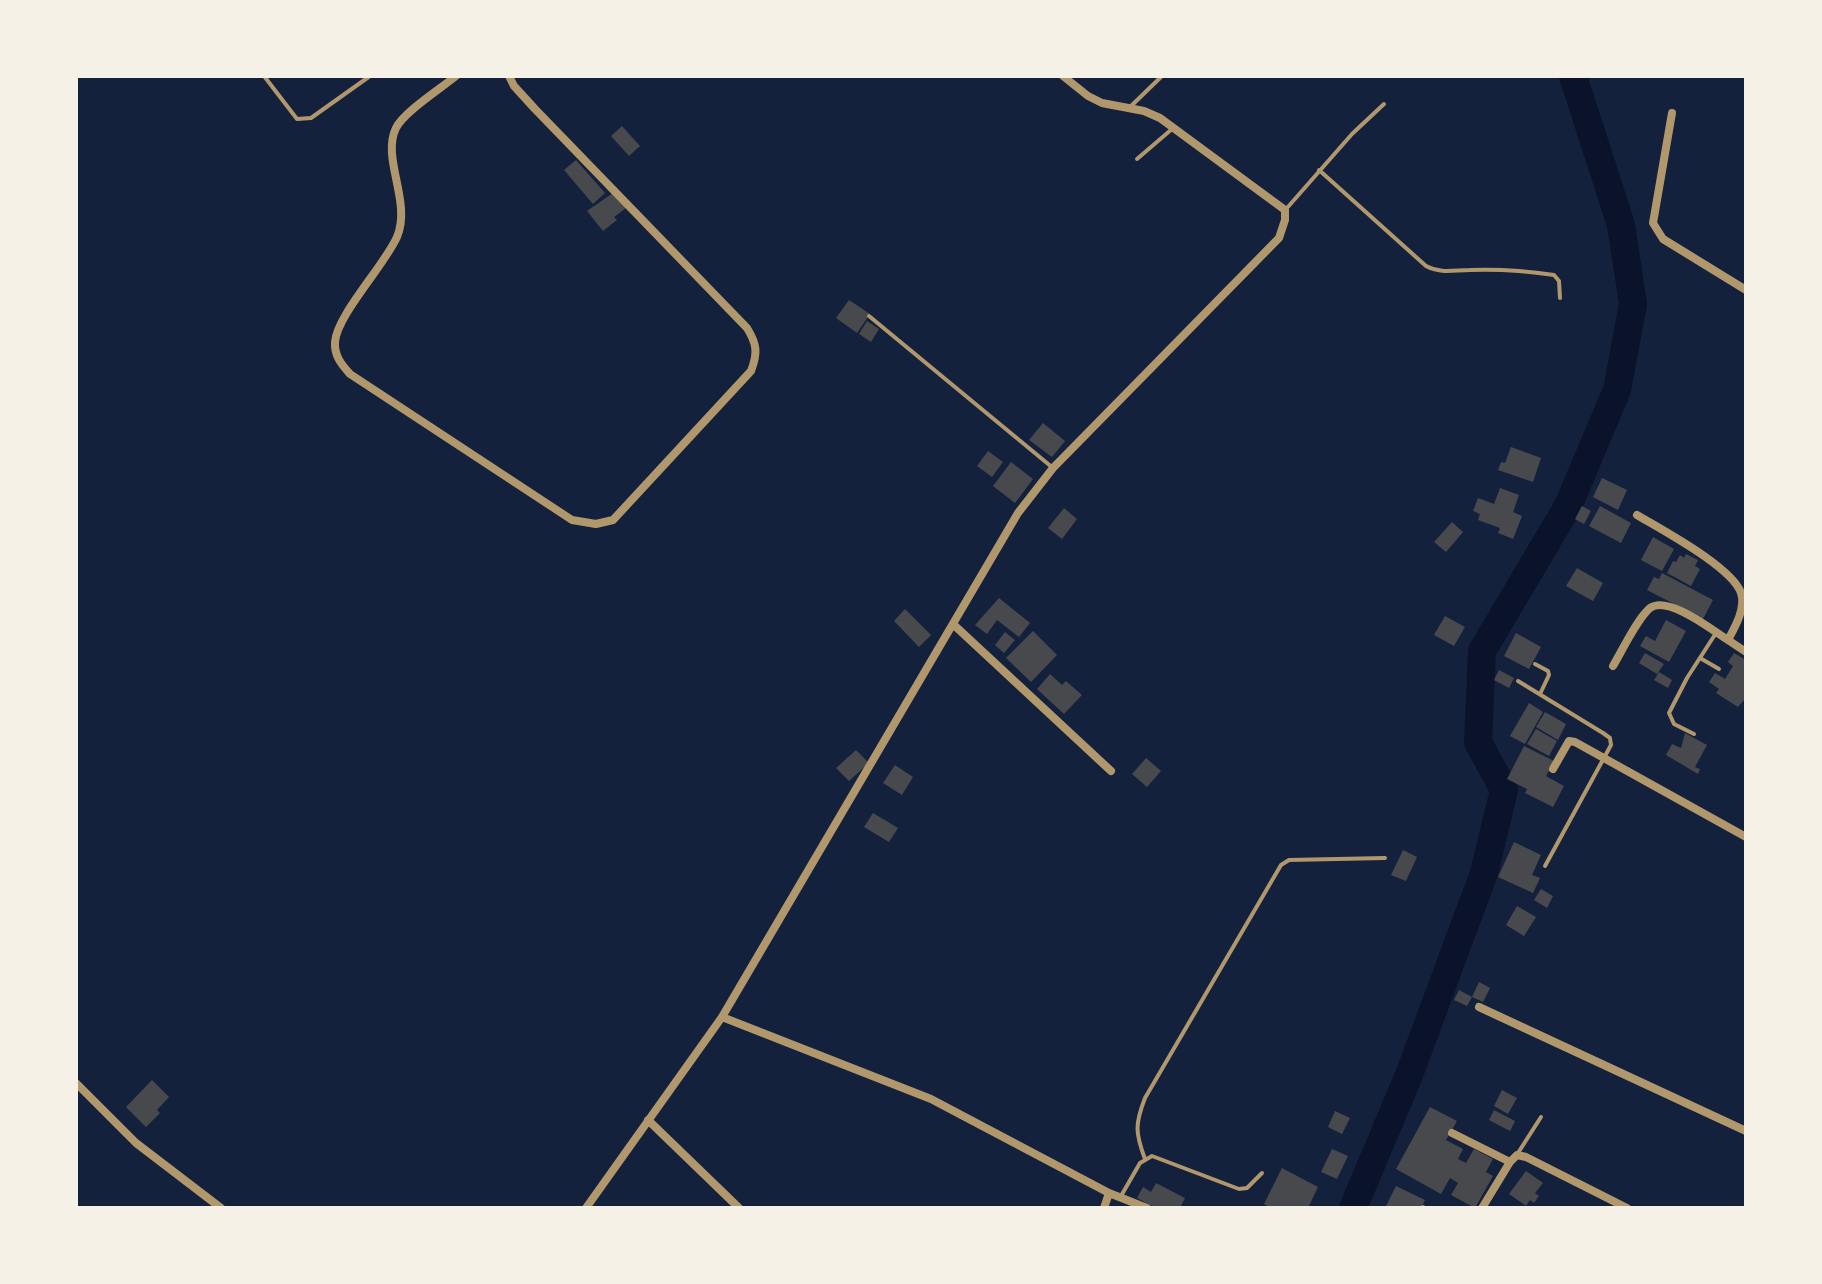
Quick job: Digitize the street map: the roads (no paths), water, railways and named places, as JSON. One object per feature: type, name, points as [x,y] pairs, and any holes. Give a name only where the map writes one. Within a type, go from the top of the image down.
[{"type":"street","points":[[456,76],[398,123],[393,136],[401,201],[400,230],[389,254],[339,326],[335,343],[339,360],[350,374],[572,520],[596,524],[613,520],[751,371],[757,356],[755,342],[747,328],[535,109],[509,76]]},
{"type":"street","points":[[586,1208],[722,1017],[1018,513],[1053,468],[1279,238],[1285,210],[1174,127],[1144,111],[1102,103],[1063,76]]},
{"type":"street","points":[[1672,113],[1653,223],[1663,239],[1746,290]]},
{"type":"street","points":[[1637,515],[1691,547],[1734,582],[1741,593],[1742,603],[1728,640]]},
{"type":"street","points":[[1613,666],[1644,616],[1651,607],[1660,604],[1680,611],[1746,652]]},
{"type":"street","points":[[954,625],[1111,771]]},
{"type":"street","points":[[1553,769],[1569,741],[1746,837]]},
{"type":"street","points":[[1479,1007],[1746,1131]]},
{"type":"street","points":[[722,1017],[931,1099],[1109,1193],[1147,1208]]},
{"type":"street","points":[[76,1083],[136,1143],[221,1208]]},
{"type":"street","points":[[648,1120],[739,1208]]},
{"type":"street","points":[[1452,1133],[1514,1159],[1526,1157],[1627,1208]]},
{"type":"street","points":[[1482,1208],[1514,1159]]},
{"type":"street","points":[[1104,1208],[1109,1193]]},
{"type":"lane","points":[[264,76],[297,119],[311,118],[370,76]]},
{"type":"lane","points":[[1129,108],[1162,76]]},
{"type":"lane","points":[[1285,210],[1319,170],[1384,104]]},
{"type":"lane","points":[[1137,159],[1174,127]]},
{"type":"lane","points":[[1319,170],[1426,266],[1448,272],[1470,270],[1554,275],[1559,281],[1560,298]]},
{"type":"lane","points":[[869,316],[1053,468]]},
{"type":"lane","points":[[1694,734],[1674,724],[1669,713],[1716,633]]},
{"type":"lane","points":[[1700,658],[1719,669]]},
{"type":"lane","points":[[1535,664],[1548,671],[1549,675],[1540,694]]},
{"type":"lane","points":[[1518,681],[1610,738],[1611,745],[1604,759],[1545,866]]},
{"type":"lane","points":[[1145,1159],[1136,1136],[1137,1119],[1145,1098],[1281,865],[1289,860],[1385,858]]},
{"type":"lane","points":[[1514,1159],[1541,1117]]},
{"type":"lane","points":[[1121,1196],[1145,1159],[1152,1156],[1239,1189],[1247,1188],[1262,1173]]},
{"type":"waterway","points":[[1353,1208],[1409,1075],[1484,873],[1504,790],[1478,742],[1482,651],[1568,506],[1617,390],[1633,304],[1621,225],[1573,76]]}]
